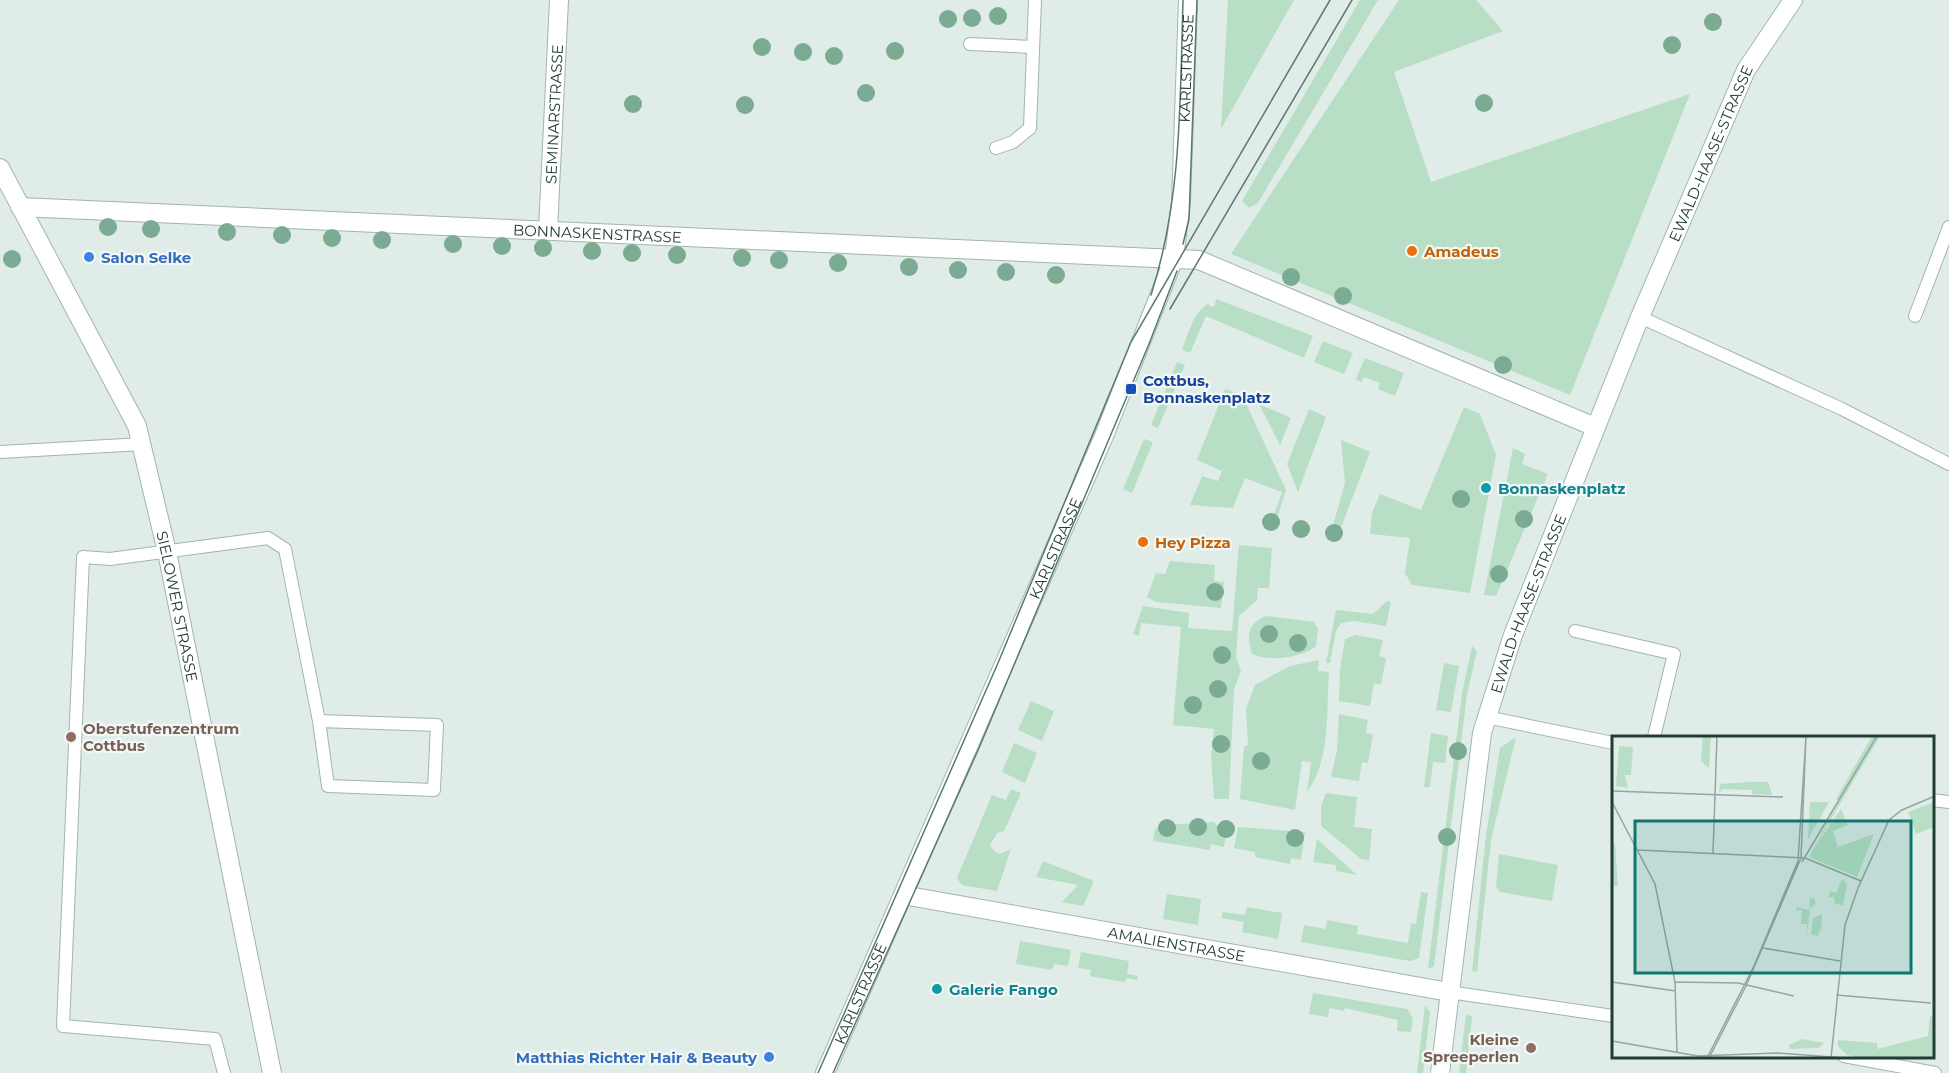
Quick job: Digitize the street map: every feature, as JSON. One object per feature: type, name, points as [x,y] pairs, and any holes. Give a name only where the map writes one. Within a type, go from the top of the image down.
[{"type":"street","name":"SEMINARSTRASSE","points":[[548,230],[559,0]]},
{"type":"street","name":"KARLSTRASSE","points":[[825,1073],[1104,436],[1174,258],[1181,202],[1188,0]]},
{"type":"street","name":"EWALD-HAASE-STRASSE","points":[[1440,1073],[1486,717],[1513,635],[1640,317],[1746,70],[1793,0]]},
{"type":"street","name":"SIELOWER STRASSE","points":[[0,168],[136,426],[143,444],[167,552],[272,1073]]},
{"type":"street","name":"BONNASKENSTRASSE","points":[[20,207],[1174,258]]},
{"type":"street","points":[[1174,258],[1210,264],[1595,427]]},
{"type":"street","name":"AMALIENSTRASSE","points":[[903,895],[1449,992]]},
{"type":"lane","points":[[996,148],[1013,142],[1030,128],[1035,0]]},
{"type":"lane","points":[[970,44],[1034,47]]},
{"type":"lane","points":[[1915,316],[1949,227]]},
{"type":"lane","points":[[1640,317],[1842,409],[1949,464]]},
{"type":"lane","points":[[0,452],[143,444]]},
{"type":"lane","points":[[224,1073],[215,1039],[63,1026],[83,557],[110,559],[268,538],[285,549],[319,721],[328,786],[434,790],[437,725],[319,721]]},
{"type":"lane","points":[[1575,631],[1674,654],[1654,736]]},
{"type":"lane","points":[[1486,717],[1612,743]]},
{"type":"lane","points":[[1934,800],[1949,802]]},
{"type":"lane","points":[[1449,992],[1612,1016]]},
{"type":"lane","points":[[1855,1058],[1935,1073]]},
{"type":"green space","points":[[1228,0],[1294,0],[1221,129]]},
{"type":"green space","points":[[1360,0],[1378,0],[1258,203],[1249,208],[1242,201]]},
{"type":"green space","points":[[1399,0],[1476,0],[1503,31],[1394,72],[1431,182],[1690,94],[1570,395],[1231,254]]},
{"type":"green space","points":[[1216,299],[1313,336],[1304,358],[1206,316],[1190,353],[1182,350],[1198,312],[1208,304],[1211,307],[1215,305]]},
{"type":"green space","points":[[1323,341],[1353,353],[1344,374],[1314,362]]},
{"type":"green space","points":[[1365,358],[1404,373],[1395,396],[1378,389],[1380,383],[1364,377],[1361,382],[1356,379]]},
{"type":"green space","points":[[1177,362],[1185,365],[1158,428],[1151,425]]},
{"type":"green space","points":[[1225,389],[1242,395],[1286,490],[1275,525],[1268,523],[1269,519],[1272,520],[1282,492],[1245,478],[1233,508],[1190,505],[1202,476],[1218,481],[1222,471],[1197,460]]},
{"type":"green space","points":[[1259,404],[1291,418],[1280,445]]},
{"type":"green space","points":[[1464,407],[1480,414],[1496,455],[1470,593],[1412,585],[1405,573],[1410,538],[1370,534],[1372,513],[1380,494],[1421,510]]},
{"type":"green space","points":[[1309,409],[1326,417],[1298,492],[1287,464]]},
{"type":"green space","points":[[1144,439],[1153,442],[1132,493],[1123,489]]},
{"type":"green space","points":[[1341,440],[1370,452],[1340,530],[1332,529],[1345,483]]},
{"type":"green space","points":[[1513,448],[1525,454],[1522,464],[1548,474],[1496,596],[1484,595]]},
{"type":"green space","points":[[1239,545],[1272,548],[1269,588],[1258,588],[1257,600],[1239,616],[1236,657],[1241,671],[1234,689],[1229,799],[1214,799],[1211,757],[1214,729],[1173,725],[1181,627],[1141,623],[1139,636],[1133,634],[1143,606],[1189,613],[1188,628],[1232,631]]},
{"type":"green space","points":[[1170,561],[1215,565],[1214,581],[1224,582],[1221,608],[1156,602],[1147,597],[1156,573],[1165,574]]},
{"type":"green space","points":[[1387,601],[1391,602],[1386,626],[1354,621],[1341,623],[1336,631],[1330,663],[1326,663],[1336,610],[1373,614]]},
{"type":"green space","points":[[1266,616],[1314,622],[1318,629],[1316,646],[1285,658],[1267,658],[1252,654],[1249,641],[1250,631],[1255,622]]},
{"type":"green space","points":[[1356,635],[1383,640],[1379,656],[1386,658],[1381,685],[1374,683],[1370,706],[1339,701],[1340,669],[1345,639]]},
{"type":"green space","points":[[1472,646],[1477,651],[1467,694],[1434,966],[1428,969],[1462,693]]},
{"type":"green space","points":[[1319,660],[1318,671],[1329,672],[1326,735],[1315,779],[1307,792],[1311,762],[1302,761],[1295,810],[1240,799],[1244,747],[1248,745],[1246,709],[1255,685],[1290,666]]},
{"type":"green space","points":[[1444,663],[1459,666],[1451,712],[1436,710]]},
{"type":"green space","points":[[1031,701],[1054,711],[1042,741],[1018,730]]},
{"type":"green space","points":[[1339,714],[1368,720],[1366,733],[1373,734],[1368,763],[1362,762],[1359,781],[1331,777],[1337,750]]},
{"type":"green space","points":[[1431,733],[1448,736],[1445,763],[1433,762],[1430,787],[1424,787]]},
{"type":"green space","points":[[1516,737],[1491,840],[1477,972],[1472,971],[1486,835],[1500,748]]},
{"type":"green space","points":[[1014,743],[1037,753],[1025,783],[1002,772]]},
{"type":"green space","points":[[1011,789],[1021,793],[1004,831],[997,833],[990,845],[1000,854],[1011,849],[997,891],[962,885],[957,878],[992,795],[1006,800]]},
{"type":"green space","points":[[1326,793],[1357,797],[1354,827],[1372,829],[1369,860],[1361,859],[1321,826],[1321,806]]},
{"type":"green space","points":[[1214,822],[1219,827],[1227,827],[1224,847],[1211,844],[1210,850],[1153,841],[1155,829],[1166,825]]},
{"type":"green space","points":[[1238,827],[1305,832],[1301,860],[1291,858],[1290,864],[1255,857],[1255,852],[1234,848]]},
{"type":"green space","points":[[1317,839],[1357,875],[1336,871],[1336,865],[1313,862]]},
{"type":"green space","points":[[1499,854],[1558,865],[1552,901],[1500,892],[1496,886]]},
{"type":"green space","points":[[1043,861],[1094,881],[1083,906],[1062,902],[1078,885],[1036,877]]},
{"type":"green space","points":[[1421,892],[1428,893],[1419,958],[1410,961],[1301,942],[1304,925],[1326,929],[1327,920],[1358,926],[1357,934],[1408,943],[1411,923],[1416,924]]},
{"type":"green space","points":[[1167,894],[1201,899],[1198,925],[1163,919]]},
{"type":"green space","points":[[1247,907],[1282,913],[1278,939],[1242,932],[1244,922],[1221,918],[1223,912],[1245,915]]},
{"type":"green space","points":[[1020,941],[1071,950],[1068,966],[1054,964],[1052,970],[1016,964]]},
{"type":"green space","points":[[1081,952],[1129,961],[1127,974],[1138,976],[1137,980],[1127,978],[1124,982],[1090,976],[1091,970],[1078,968]]},
{"type":"green space","points":[[1313,993],[1407,1009],[1413,1018],[1411,1032],[1397,1031],[1398,1020],[1345,1008],[1344,1011],[1329,1008],[1328,1017],[1309,1014]]},
{"type":"green space","points":[[1425,1005],[1430,1012],[1423,1073],[1417,1073]]},
{"type":"green space","points":[[1466,1015],[1472,1016],[1466,1073],[1459,1073]]},
{"type":"tram line","points":[[1151,295],[1169,222],[1174,186],[1180,112],[1183,0]]},
{"type":"tram line","points":[[1183,244],[1189,219],[1197,0]]},
{"type":"tram line","points":[[818,1073],[998,663],[1131,342],[1330,0]]},
{"type":"tram line","points":[[1170,309],[1352,0]]},
{"type":"tram line","points":[[833,1073],[979,748],[1149,344],[1177,271]]},
{"type":"place","name":"Amadeus","points":[[1412,251]]},
{"type":"place","name":"Salon Selke","points":[[89,257]]},
{"type":"place","name":"Cottbus, Bonnaskenplatz","points":[[1131,389]]},
{"type":"place","name":"Bonnaskenplatz","points":[[1486,488]]},
{"type":"place","name":"Hey Pizza","points":[[1143,542]]},
{"type":"place","name":"Oberstufenzentrum Cottbus","points":[[71,737]]},
{"type":"place","name":"Galerie Fango","points":[[937,989]]},
{"type":"place","name":"Kleine Spreeperlen","points":[[1531,1048]]},
{"type":"place","name":"Matthias Richter Hair & Beauty","points":[[769,1057]]}]
